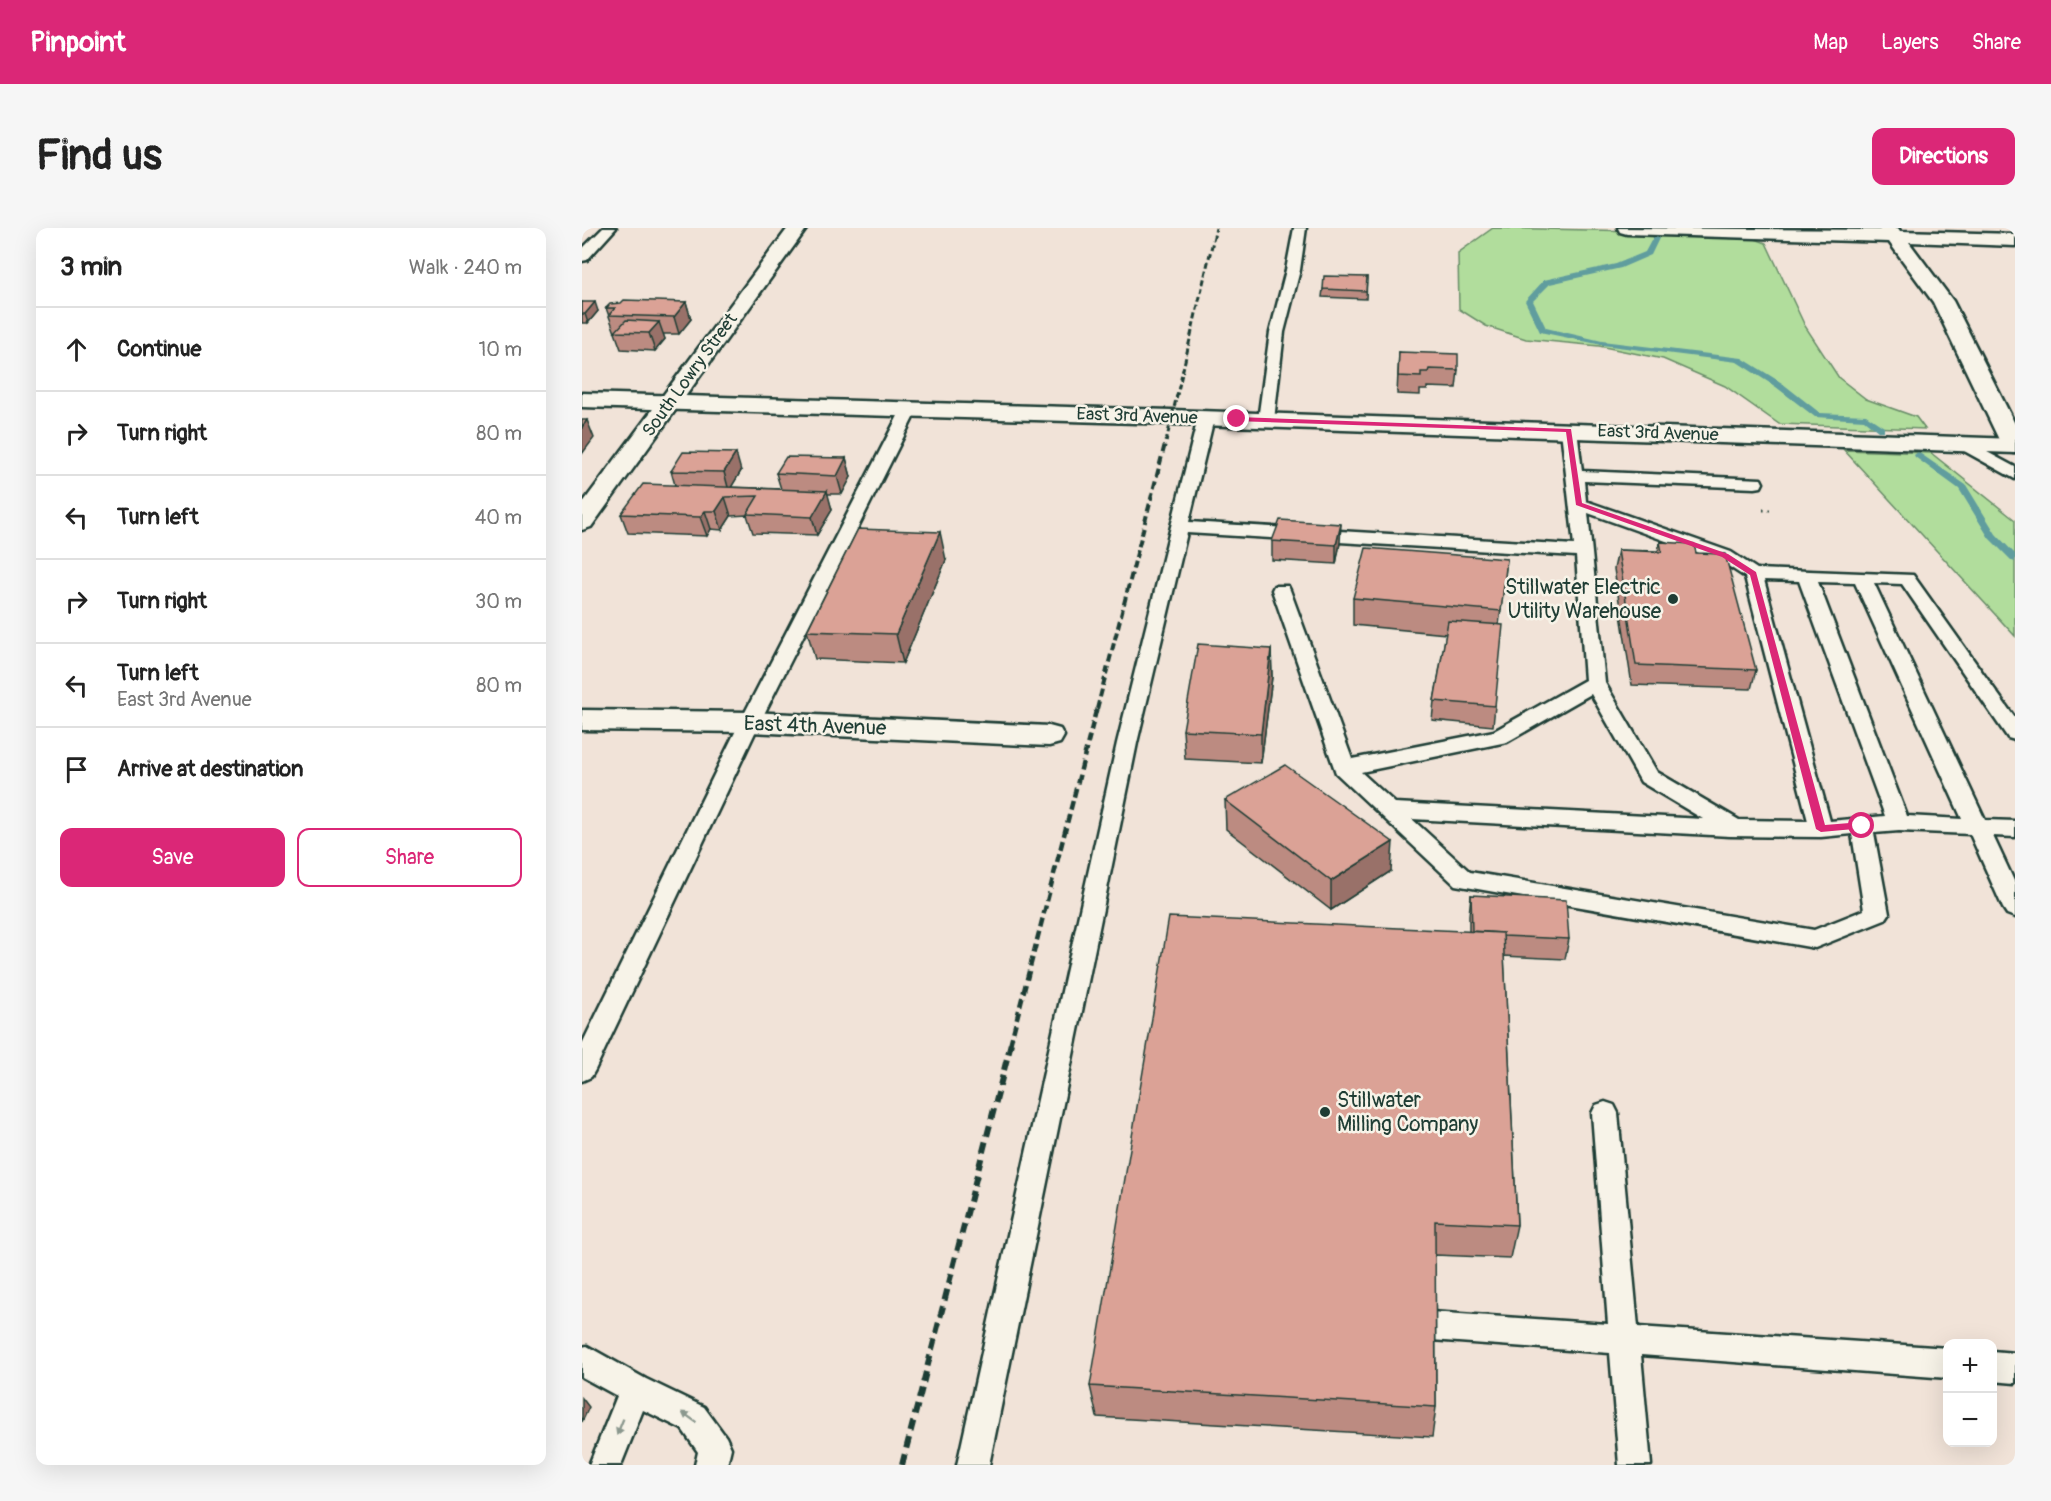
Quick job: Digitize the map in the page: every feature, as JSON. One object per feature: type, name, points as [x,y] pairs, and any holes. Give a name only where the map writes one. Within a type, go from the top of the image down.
[{"type":"street","name":"South Lowry Street","points":[[582,522],[798,228]]},
{"type":"street","points":[[1626,228],[1891,232],[2015,240]]},
{"type":"street","points":[[1891,232],[1943,301],[2015,446]]},
{"type":"street","name":"East 3rd Avenue","points":[[582,400],[1206,418],[2015,446]]},
{"type":"street","name":"East 4th Avenue","points":[[582,720],[750,722],[1049,736]]},
{"type":"lane","points":[[582,257],[610,228]]},
{"type":"lane","points":[[1266,420],[1276,332],[1293,270],[1300,228]]},
{"type":"lane","points":[[582,1070],[750,722],[909,410]]},
{"type":"lane","points":[[973,1465],[1127,743],[1206,418]]},
{"type":"lane","points":[[1569,430],[1584,551],[1595,683],[1649,777],[1735,828]]},
{"type":"lane","points":[[1963,444],[2015,474]]},
{"type":"lane","points":[[1575,476],[1755,483]]},
{"type":"lane","points":[[1578,504],[1725,556],[1753,574],[1907,579],[2015,734]]},
{"type":"lane","points":[[1179,527],[1584,551]]},
{"type":"lane","points":[[1753,574],[1821,829]]},
{"type":"lane","points":[[1806,575],[1899,823]]},
{"type":"lane","points":[[1862,578],[2015,908]]},
{"type":"lane","points":[[1281,590],[1344,768],[1463,879],[1815,939],[1877,914],[1862,826]]},
{"type":"lane","points":[[1344,768],[1500,737],[1595,683]]},
{"type":"lane","points":[[1390,810],[1735,828],[1821,829],[1899,823],[2015,829]]},
{"type":"lane","points":[[1605,1113],[1635,1465]]},
{"type":"lane","points":[[1431,1326],[1943,1363]]},
{"type":"lane","points":[[582,1362],[587,1361],[635,1389],[693,1418],[714,1448],[711,1465]]},
{"type":"lane","points":[[1997,1366],[2015,1368]]},
{"type":"lane","points":[[605,1465],[635,1389]]},
{"type":"green space","points":[[1493,228],[1739,233],[1766,243],[1805,326],[1839,378],[1866,399],[1916,417],[1925,429],[1779,424],[1725,386],[1663,359],[1599,346],[1526,339],[1486,326],[1459,309],[1458,253]]},
{"type":"green space","points":[[1844,450],[1931,453],[2015,520],[2015,636]]},
{"type":"building","points":[[1324,276],[1367,277],[1366,291],[1323,289]]},
{"type":"building","points":[[624,300],[686,302],[674,317],[609,315],[615,308],[606,308],[610,304],[621,303]]},
{"type":"building","points":[[582,302],[595,302],[585,314],[582,314]]},
{"type":"building","points":[[626,320],[659,322],[649,333],[615,332]]},
{"type":"building","points":[[1399,352],[1458,354],[1458,370],[1429,369],[1428,372],[1421,372],[1421,377],[1398,376]]},
{"type":"building","points":[[683,452],[736,453],[724,472],[671,471]]},
{"type":"building","points":[[786,457],[846,458],[837,476],[776,473]]},
{"type":"building","points":[[643,484],[827,491],[812,517],[747,514],[758,496],[725,497],[716,511],[705,511],[700,517],[621,514]]},
{"type":"building","points":[[1280,520],[1341,524],[1336,545],[1272,541]]},
{"type":"building","points":[[858,529],[940,532],[896,634],[807,631]]},
{"type":"building","name":"Stillwater Electric Utility Warehouse","points":[[1660,542],[1694,544],[1696,553],[1725,554],[1756,670],[1636,665],[1618,550],[1662,552]]},
{"type":"building","points":[[1366,548],[1507,559],[1501,611],[1353,598]]},
{"type":"building","points":[[1448,621],[1503,625],[1495,706],[1434,701]]},
{"type":"building","points":[[1198,644],[1271,649],[1261,734],[1183,730]]},
{"type":"building","points":[[1285,765],[1393,842],[1331,881],[1225,800]]},
{"type":"building","points":[[1471,895],[1566,900],[1569,939],[1503,936],[1503,933],[1472,931]]},
{"type":"building","name":"Stillwater Milling Company","points":[[1169,917],[1503,933],[1517,1225],[1435,1221],[1436,1407],[1090,1386]]},
{"type":"waterway","points":[[1661,228],[1648,253],[1618,266],[1547,282],[1529,301],[1543,330],[1602,343],[1739,360],[1779,385],[1818,415],[1866,418],[1881,429]]},
{"type":"waterway","points":[[1918,455],[1963,487],[1992,536],[2015,559]]},
{"type":"railway","points":[[1166,442],[1216,228]]},
{"type":"railway","points":[[1097,709],[1166,440]]},
{"type":"railway","points":[[1010,1045],[1097,707]]},
{"type":"railway","points":[[902,1465],[1011,1043]]},
{"type":"place","name":"Stillwater Electric Utility Warehouse","points":[[1673,599]]},
{"type":"place","name":"Stillwater Milling Company","points":[[1325,1112]]},
{"type":"route","points":[[1237,419],[1569,430],[1578,504],[1725,556],[1753,574],[1821,829],[1862,826]]}]
